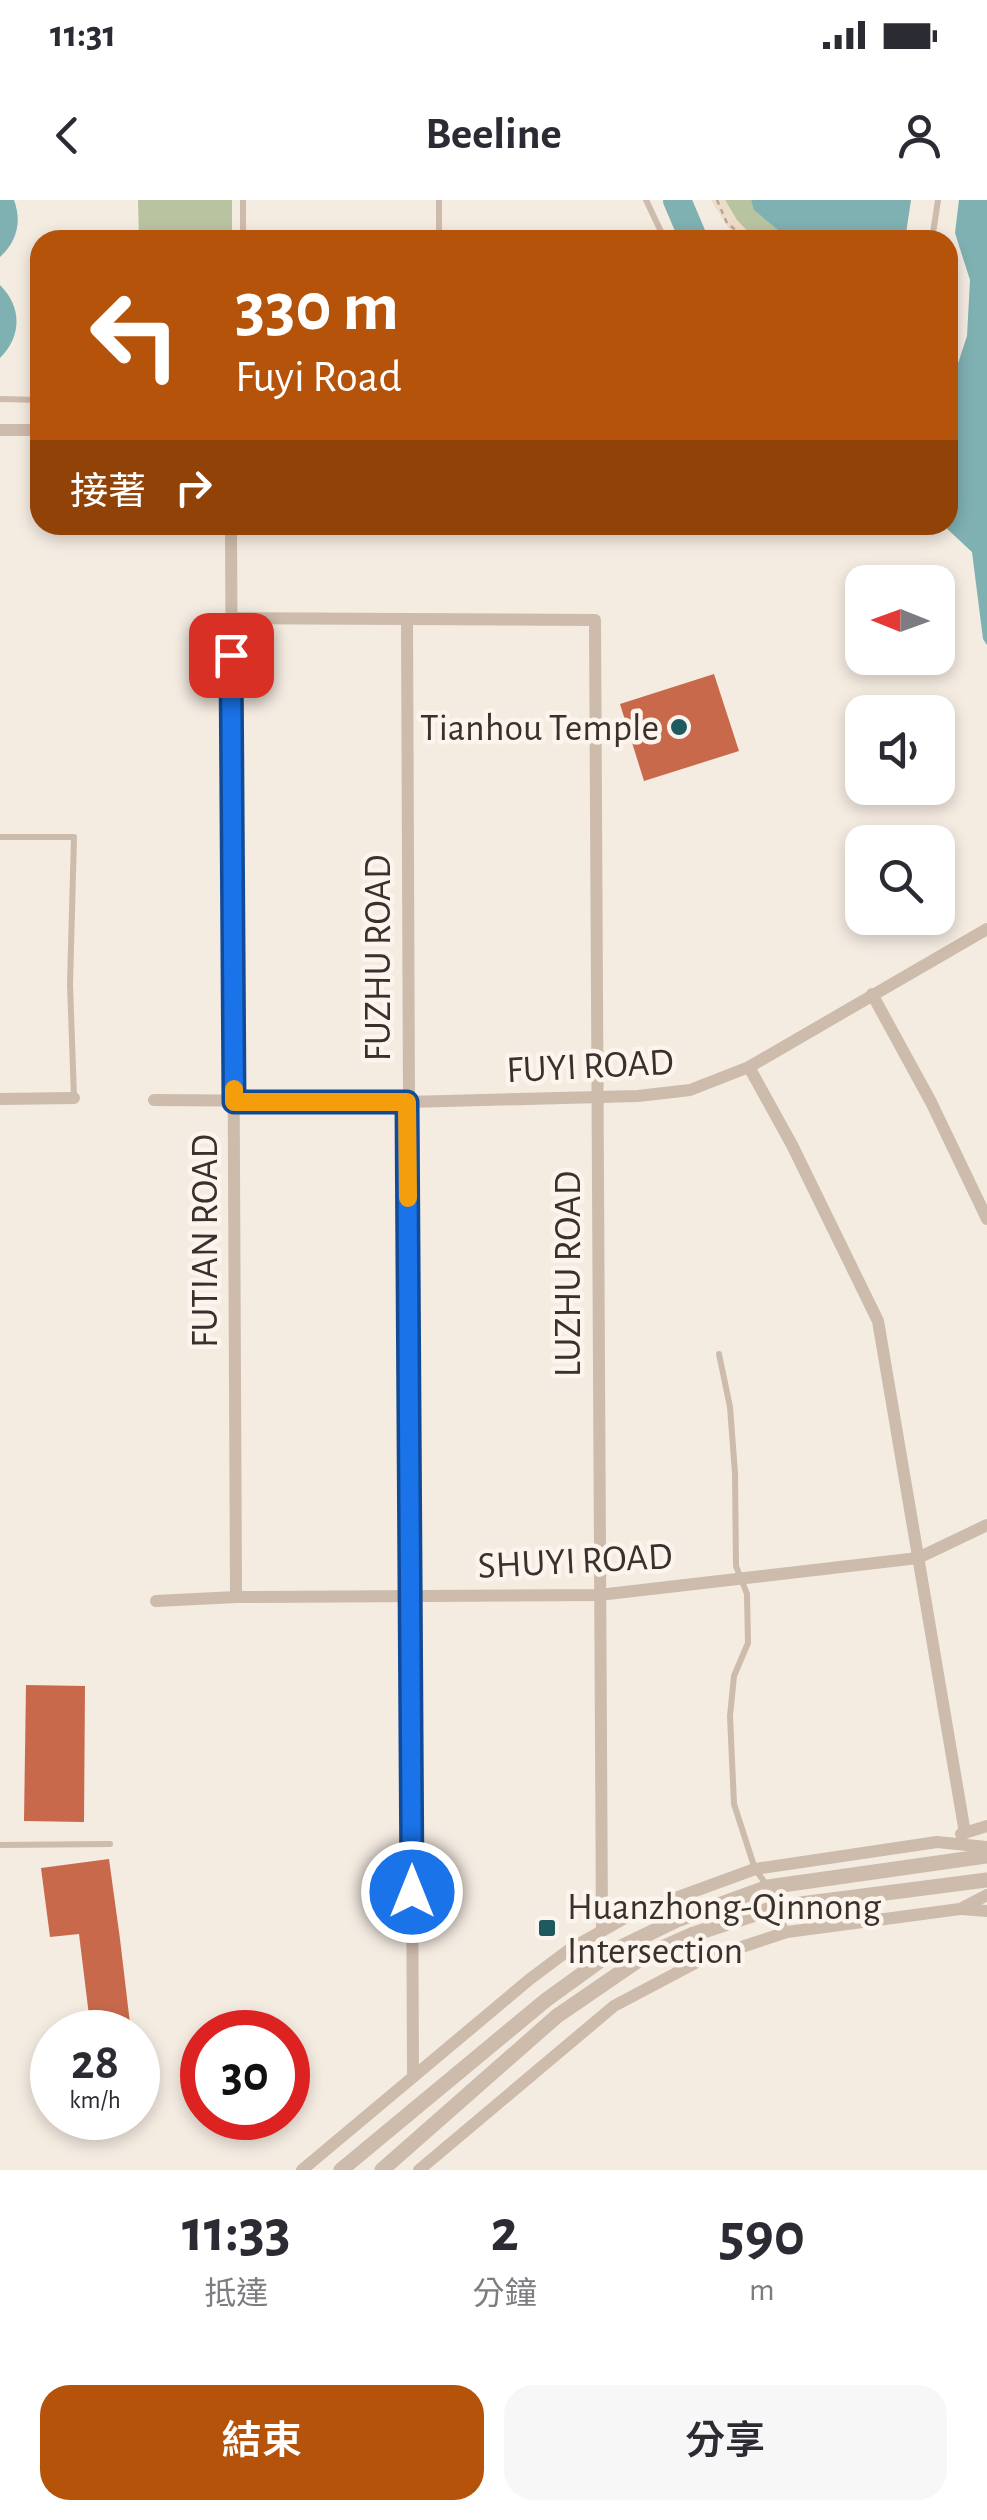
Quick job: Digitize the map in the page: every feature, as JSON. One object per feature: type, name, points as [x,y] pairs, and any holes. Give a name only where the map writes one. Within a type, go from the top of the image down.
[{"type":"street","points":[[0,430],[30,430]]},
{"type":"street","name":"FUTIAN ROAD","points":[[230,535],[236,1597]]},
{"type":"street","points":[[230,618],[407,619]]},
{"type":"street","name":"LUZHU ROAD","points":[[407,619],[596,620],[602,1928]]},
{"type":"street","name":"FUZHU ROAD","points":[[407,619],[413,2077]]},
{"type":"street","name":"FUYI ROAD","points":[[154,1100],[407,1102],[596,1097],[690,1090],[750,1068],[987,929]]},
{"type":"street","points":[[872,994],[931,1102],[987,1220]]},
{"type":"street","points":[[750,1068],[878,1321],[965,1833]]},
{"type":"street","points":[[0,1099],[74,1098]]},
{"type":"street","name":"SHUYI ROAD","points":[[156,1601],[599,1595],[918,1558],[987,1525]]},
{"type":"street","points":[[302,2170],[530,1979],[602,1928],[756,1869],[938,1842],[987,1826]]},
{"type":"street","points":[[938,1842],[987,1847]]},
{"type":"street","points":[[341,2170],[546,2000],[615,1950],[677,1920],[768,1887],[987,1856]]},
{"type":"street","points":[[382,2170],[558,2016],[646,1955],[690,1935],[777,1907],[987,1880]]},
{"type":"street","points":[[960,1909],[987,1896]]},
{"type":"street","points":[[419,2170],[614,2006],[699,1961],[787,1932],[960,1909],[987,1911]]},
{"type":"lane","points":[[243,200],[243,230]]},
{"type":"lane","points":[[439,200],[439,230]]},
{"type":"lane","points":[[646,200],[660,230]]},
{"type":"lane","points":[[934,230],[938,200]]},
{"type":"lane","points":[[0,399],[30,400]]},
{"type":"lane","points":[[0,836],[74,837],[70,984],[74,1098]]},
{"type":"lane","points":[[719,1354],[730,1407],[736,1566],[746,1594],[748,1643],[734,1676],[730,1716],[734,1804],[756,1869],[787,1932]]},
{"type":"lane","points":[[0,1845],[110,1844]]},
{"type":"path","points":[[717,200],[727,223],[736,230]]},
{"type":"green space","points":[[138,200],[232,200],[232,230],[139,230]]},
{"type":"green space","points":[[725,200],[751,200],[755,210],[778,230],[746,230]]},
{"type":"shaded area","points":[[711,200],[725,200],[746,230],[730,230]]},
{"type":"water","points":[[0,200],[14,200],[18,223],[14,238],[0,257]]},
{"type":"water","points":[[751,200],[911,200],[906,230],[778,230],[754,210]]},
{"type":"water","points":[[959,200],[987,200],[987,645],[972,552],[954,535],[958,535],[958,363],[967,336],[970,280],[955,230]]},
{"type":"water","points":[[0,285],[12,303],[16,321],[12,340],[0,358]]},
{"type":"building","name":"Tianhou Temple","points":[[714,674],[739,751],[644,781],[620,704]]},
{"type":"building","points":[[26,1685],[85,1686],[84,1822],[24,1821]]},
{"type":"building","points":[[109,1859],[128,2010],[88,2010],[79,1934],[50,1937],[41,1868]]},
{"type":"waterway","points":[[677,200],[690,230]]},
{"type":"slow traffic","points":[[234,1089],[234,1102],[407,1102],[408,1198]]},
{"type":"place","name":"Tianhou Temple","points":[[679,727]]},
{"type":"place","name":"Huanzhong-Qinnong Intersection","points":[[547,1928]]},
{"type":"route","points":[[231,655],[234,1102],[407,1102],[412,1892]]}]
